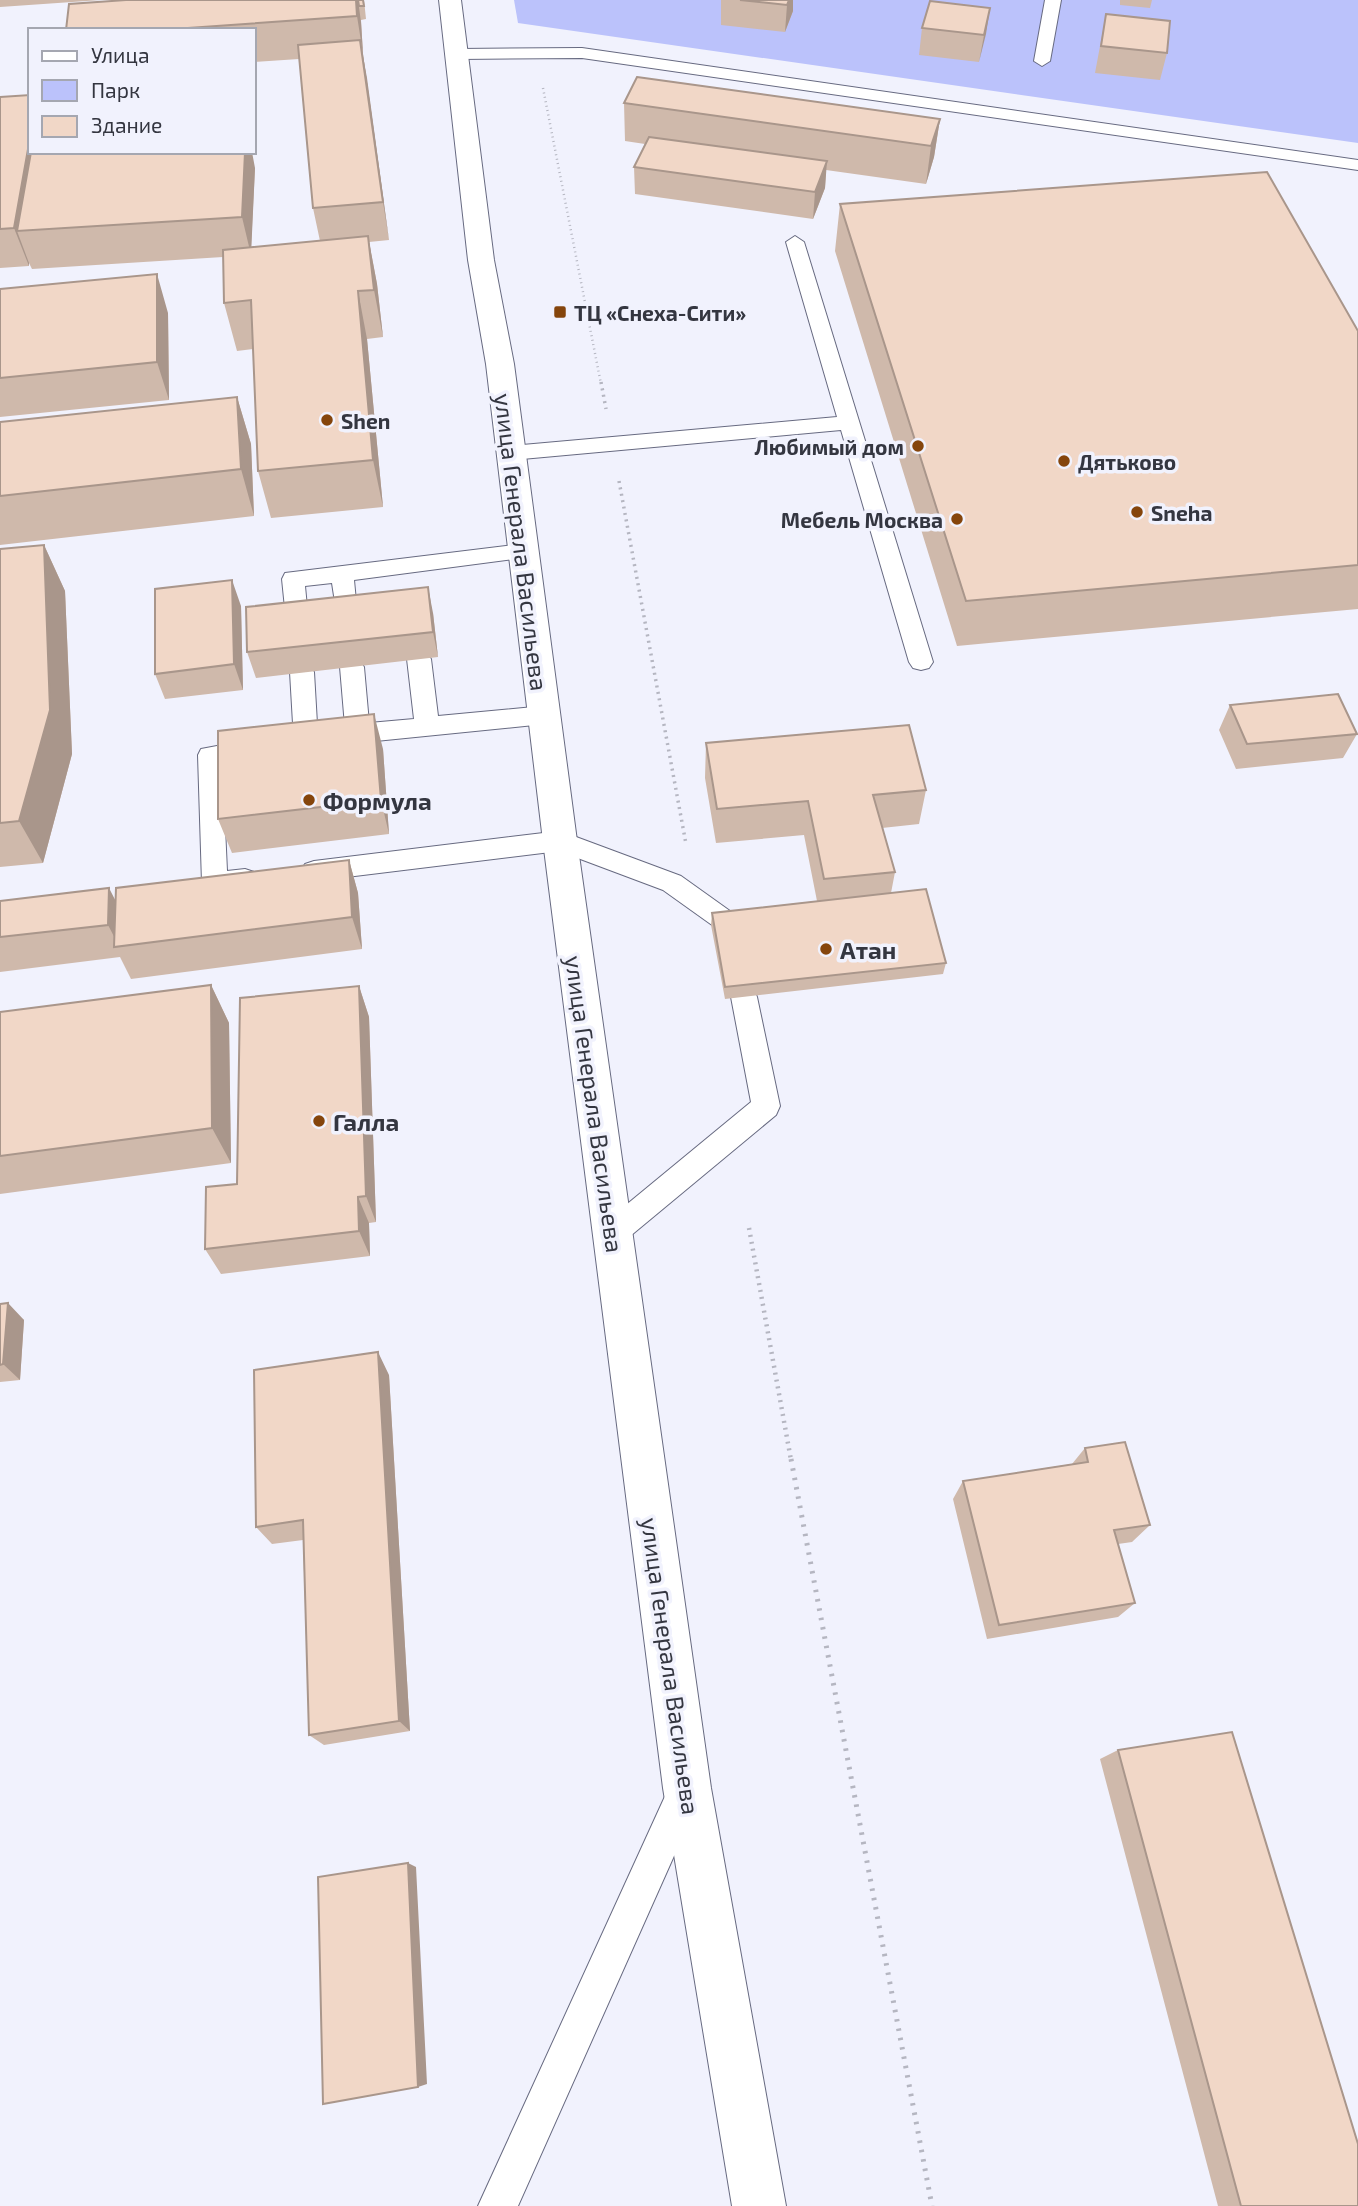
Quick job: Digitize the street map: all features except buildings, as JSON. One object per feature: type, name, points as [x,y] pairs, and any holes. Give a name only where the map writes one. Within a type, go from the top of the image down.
[{"type":"main road","name":"улица Генерала Васильева","points":[[450,0],[459,54],[481,260],[500,364],[560,841],[687,1788],[759,2206]]},
{"type":"lane","points":[[1042,61],[1053,0]]},
{"type":"lane","points":[[459,54],[582,52],[1358,165]]},
{"type":"lane","points":[[795,242],[921,662]]},
{"type":"lane","points":[[511,453],[850,422]]},
{"type":"lane","points":[[298,628],[293,579],[523,552]]},
{"type":"lane","points":[[411,565],[414,590]]},
{"type":"lane","points":[[342,574],[347,622]]},
{"type":"lane","points":[[419,659],[427,727]]},
{"type":"lane","points":[[352,667],[358,733]]},
{"type":"lane","points":[[302,672],[306,741]]},
{"type":"lane","points":[[544,715],[358,733],[210,755],[215,883],[560,841],[672,883],[728,923]]},
{"type":"lane","points":[[613,1233],[766,1106],[744,997]]},
{"type":"lane","points":[[498,2206],[687,1788]]},
{"type":"path","points":[[540,76],[606,409]]},
{"type":"path","points":[[618,477],[697,901]]},
{"type":"path","points":[[749,1228],[838,1720],[932,2206]]},
{"type":"green space","points":[[514,0],[1358,0],[1358,143],[518,23]]},
{"type":"place","name":"ТЦ «Снеха-Сити»","points":[[560,312]]},
{"type":"place","name":"Shen","points":[[327,420]]},
{"type":"place","name":"Любимый дом","points":[[918,446]]},
{"type":"place","name":"Дятьково","points":[[1064,461]]},
{"type":"place","name":"Sneha","points":[[1137,512]]},
{"type":"place","name":"Мебель Москва","points":[[957,519]]},
{"type":"place","name":"Формула","points":[[309,800]]},
{"type":"place","name":"Атан","points":[[826,949]]},
{"type":"place","name":"Галла","points":[[319,1121]]}]
